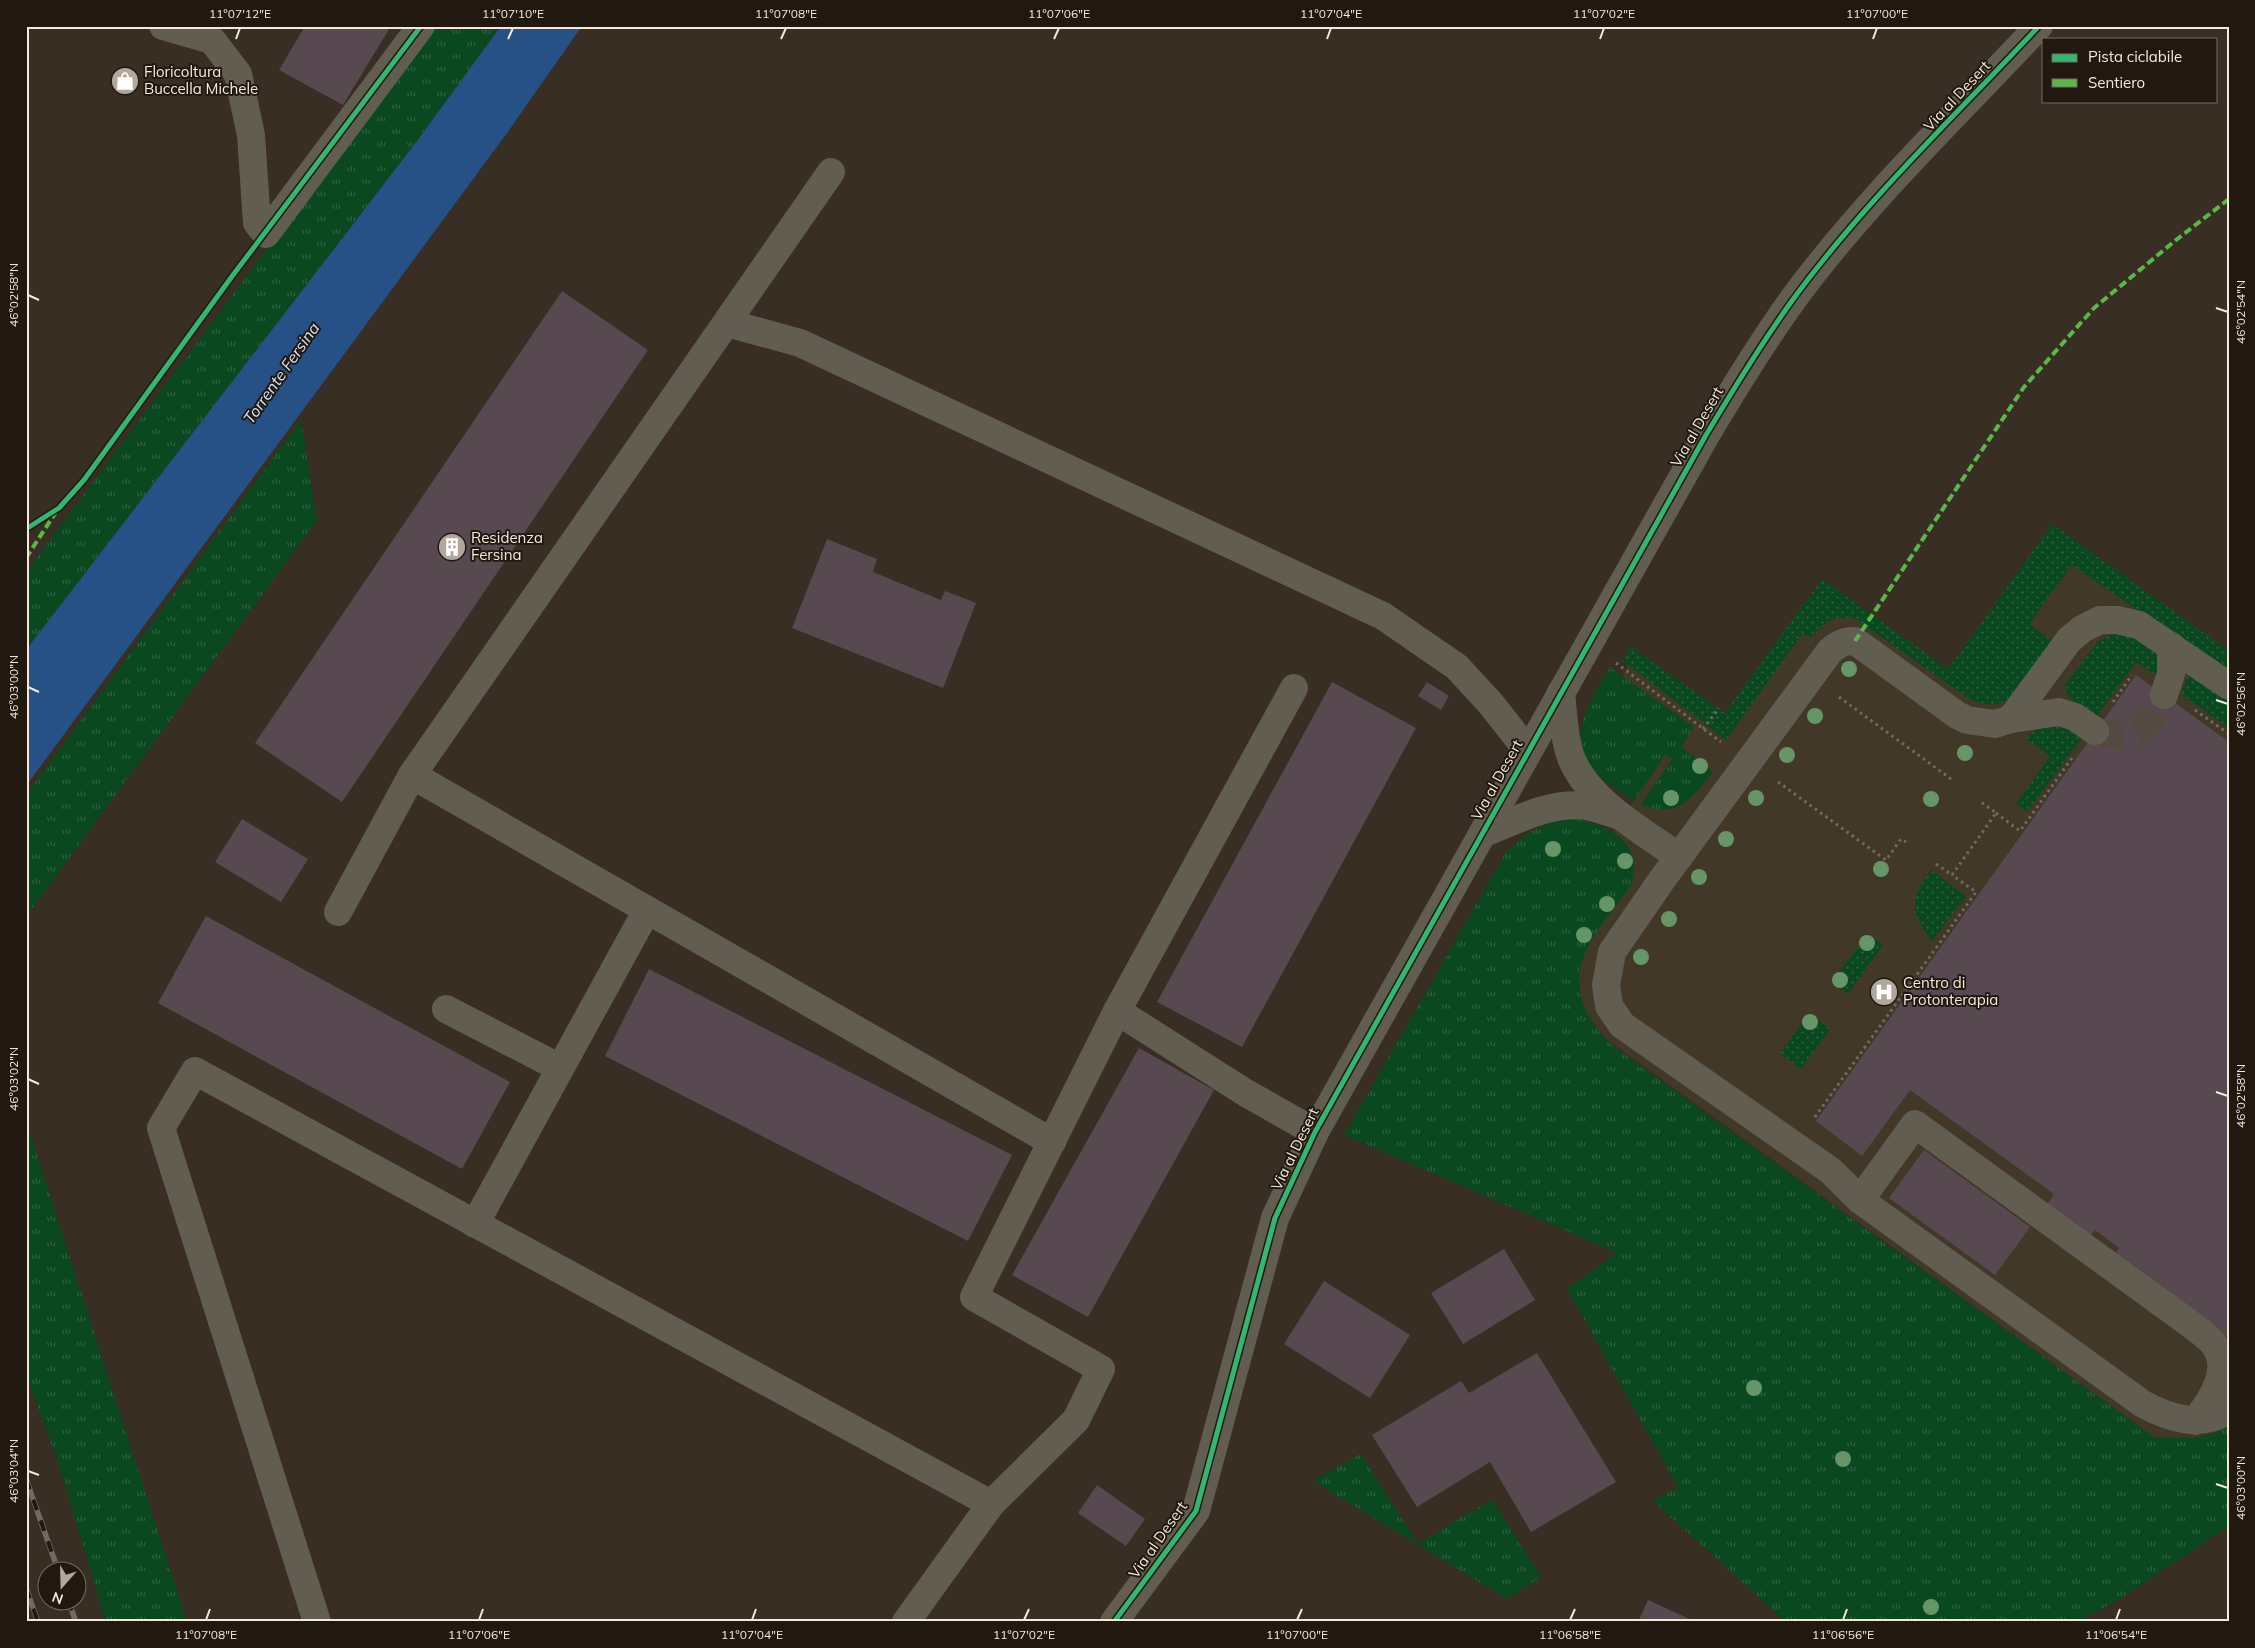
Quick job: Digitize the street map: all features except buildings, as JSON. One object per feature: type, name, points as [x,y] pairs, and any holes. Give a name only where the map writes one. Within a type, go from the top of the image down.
[{"type":"street","points":[[163,26],[212,40],[238,74],[251,135],[257,224],[266,234],[421,26]]},
{"type":"street","name":"Via al Desert","points":[[1114,1622],[1196,1511],[1275,1218],[1315,1132],[1706,435],[1756,353],[1795,297],[1853,225],[2039,26]]},
{"type":"street","points":[[338,912],[412,775],[831,172]]},
{"type":"street","points":[[727,323],[800,343],[1383,616],[1457,668],[1491,704],[1528,751]]},
{"type":"street","points":[[2011,718],[2070,640],[2082,629],[2100,620],[2117,620],[2139,625],[2229,686]]},
{"type":"street","points":[[2096,731],[2075,717],[2059,712],[2011,718],[1995,724],[1967,720],[1957,715],[1854,641],[1837,644],[1830,650],[1612,952],[1608,964],[1606,985],[1609,1006],[1622,1025],[1830,1172],[1860,1200],[2143,1404],[2159,1413],[2195,1421],[2219,1416],[2229,1410]]},
{"type":"street","points":[[2164,696],[2171,674],[2171,646]]},
{"type":"street","points":[[906,1622],[991,1504],[1076,1420],[1101,1369],[974,1297],[1117,1011],[1294,688]]},
{"type":"street","points":[[1561,692],[1571,759],[1588,786],[1624,817],[1679,857]]},
{"type":"street","points":[[412,775],[1052,1142]]},
{"type":"street","points":[[1482,834],[1535,813],[1559,806],[1587,806],[1624,817]]},
{"type":"street","points":[[476,1224],[647,910]]},
{"type":"street","points":[[446,1009],[560,1068]]},
{"type":"street","points":[[1117,1011],[1246,1094],[1315,1132]]},
{"type":"street","points":[[317,1622],[161,1128],[195,1071],[991,1504]]},
{"type":"street","points":[[1860,1200],[1915,1124],[2193,1326],[2214,1344],[2222,1365],[2218,1384],[2209,1403],[2195,1421]]},
{"type":"path","points":[[1610,658],[1727,746]]},
{"type":"path","points":[[1835,695],[1951,779]]},
{"type":"path","points":[[1703,729],[1719,708]]},
{"type":"path","points":[[1775,780],[1886,860],[1901,839],[1906,842]]},
{"type":"path","points":[[1952,875],[1996,813],[1981,802]]},
{"type":"path","points":[[1810,1122],[1976,892],[1936,864]]},
{"type":"shaded area","name":"Centro di Protonterapia","points":[[2052,524],[2229,651],[2229,1426],[2221,1431],[2194,1438],[2154,1437],[1467,938],[1608,840],[1639,793],[1622,676],[1628,666],[1623,661],[1630,646],[1725,713],[1822,579],[1948,669]]},
{"type":"green space","points":[[433,26],[501,26],[417,141],[26,650],[26,572]]},
{"type":"green space","points":[[301,420],[317,520],[26,917],[26,795]]},
{"type":"green space","points":[[2052,524],[2229,651],[2229,673],[2072,565],[2029,624],[2053,641],[2025,681],[2004,702],[1983,703],[1968,698],[1854,618],[1840,618],[1825,623],[1811,637],[1803,633],[1726,740],[1623,661],[1630,646],[1725,713],[1822,579],[1948,669]]},
{"type":"green space","points":[[2113,634],[2139,639],[2150,646],[2157,657],[2160,678],[2136,662],[2097,716],[2072,699],[2068,695],[2065,685],[2098,641]]},
{"type":"green space","points":[[1610,667],[1694,727],[1681,747],[1713,772],[1691,798],[1675,808],[1665,810],[1641,805],[1672,759],[1665,755],[1634,801],[1599,776],[1588,763],[1582,749],[1583,721],[1595,693]]},
{"type":"green space","points":[[2189,673],[2229,701],[2229,728],[2181,694]]},
{"type":"green space","points":[[2063,724],[2083,736],[2027,812],[2016,804],[2050,756],[2026,739],[2038,729]]},
{"type":"green space","points":[[1578,819],[1613,832],[1629,848],[1633,858],[1634,870],[1631,885],[1593,937],[1583,959],[1580,973],[1579,987],[1582,1000],[1587,1012],[1602,1035],[1613,1046],[2154,1437],[2193,1438],[2220,1431],[2229,1426],[2229,1526],[2121,1598],[2078,1622],[1786,1622],[1653,1501],[1678,1487],[1567,1289],[1617,1253],[1344,1135],[1506,852],[1530,832],[1538,828],[1555,822]]},
{"type":"green space","points":[[1931,870],[1966,896],[1932,941],[1919,922],[1915,906],[1919,889]]},
{"type":"green space","points":[[1867,934],[1883,945],[1848,994],[1832,982]]},
{"type":"green space","points":[[1809,1013],[1830,1029],[1801,1069],[1780,1054]]},
{"type":"green space","points":[[26,1123],[187,1622],[106,1622],[57,1459],[26,1375]]},
{"type":"green space","points":[[1361,1454],[1418,1544],[1492,1499],[1541,1577],[1507,1599],[1313,1481]]},
{"type":"water","name":"Torrente Fersina","points":[[501,26],[582,26],[507,133],[26,786],[26,650],[417,141]]},
{"type":"tunnel","points":[[2095,731],[2119,735],[2129,734],[2138,730],[2153,717],[2164,695]]},
{"type":"railway","points":[[26,1479],[54,1560]]},
{"type":"railway","points":[[26,1588],[38,1622]]},
{"type":"railway","points":[[72,1610],[76,1622]]},
{"type":"marked path","points":[[1855,641],[2024,387],[2094,308],[2229,199]]},
{"type":"marked path","points":[[26,558],[56,512]]},
{"type":"cycle path","points":[[26,529],[59,508],[84,480],[233,275],[421,26]]},
{"type":"cycle path","points":[[1114,1622],[1196,1511],[1275,1218],[1315,1132],[1706,435],[1771,331],[1822,262],[1881,192],[2039,26]]},
{"type":"place","name":"Floricoltura Buccella Michele","points":[[125,81]]},
{"type":"place","name":"Residenza Fersina","points":[[452,547]]},
{"type":"place","name":"Centro di Protonterapia","points":[[1884,992]]}]
